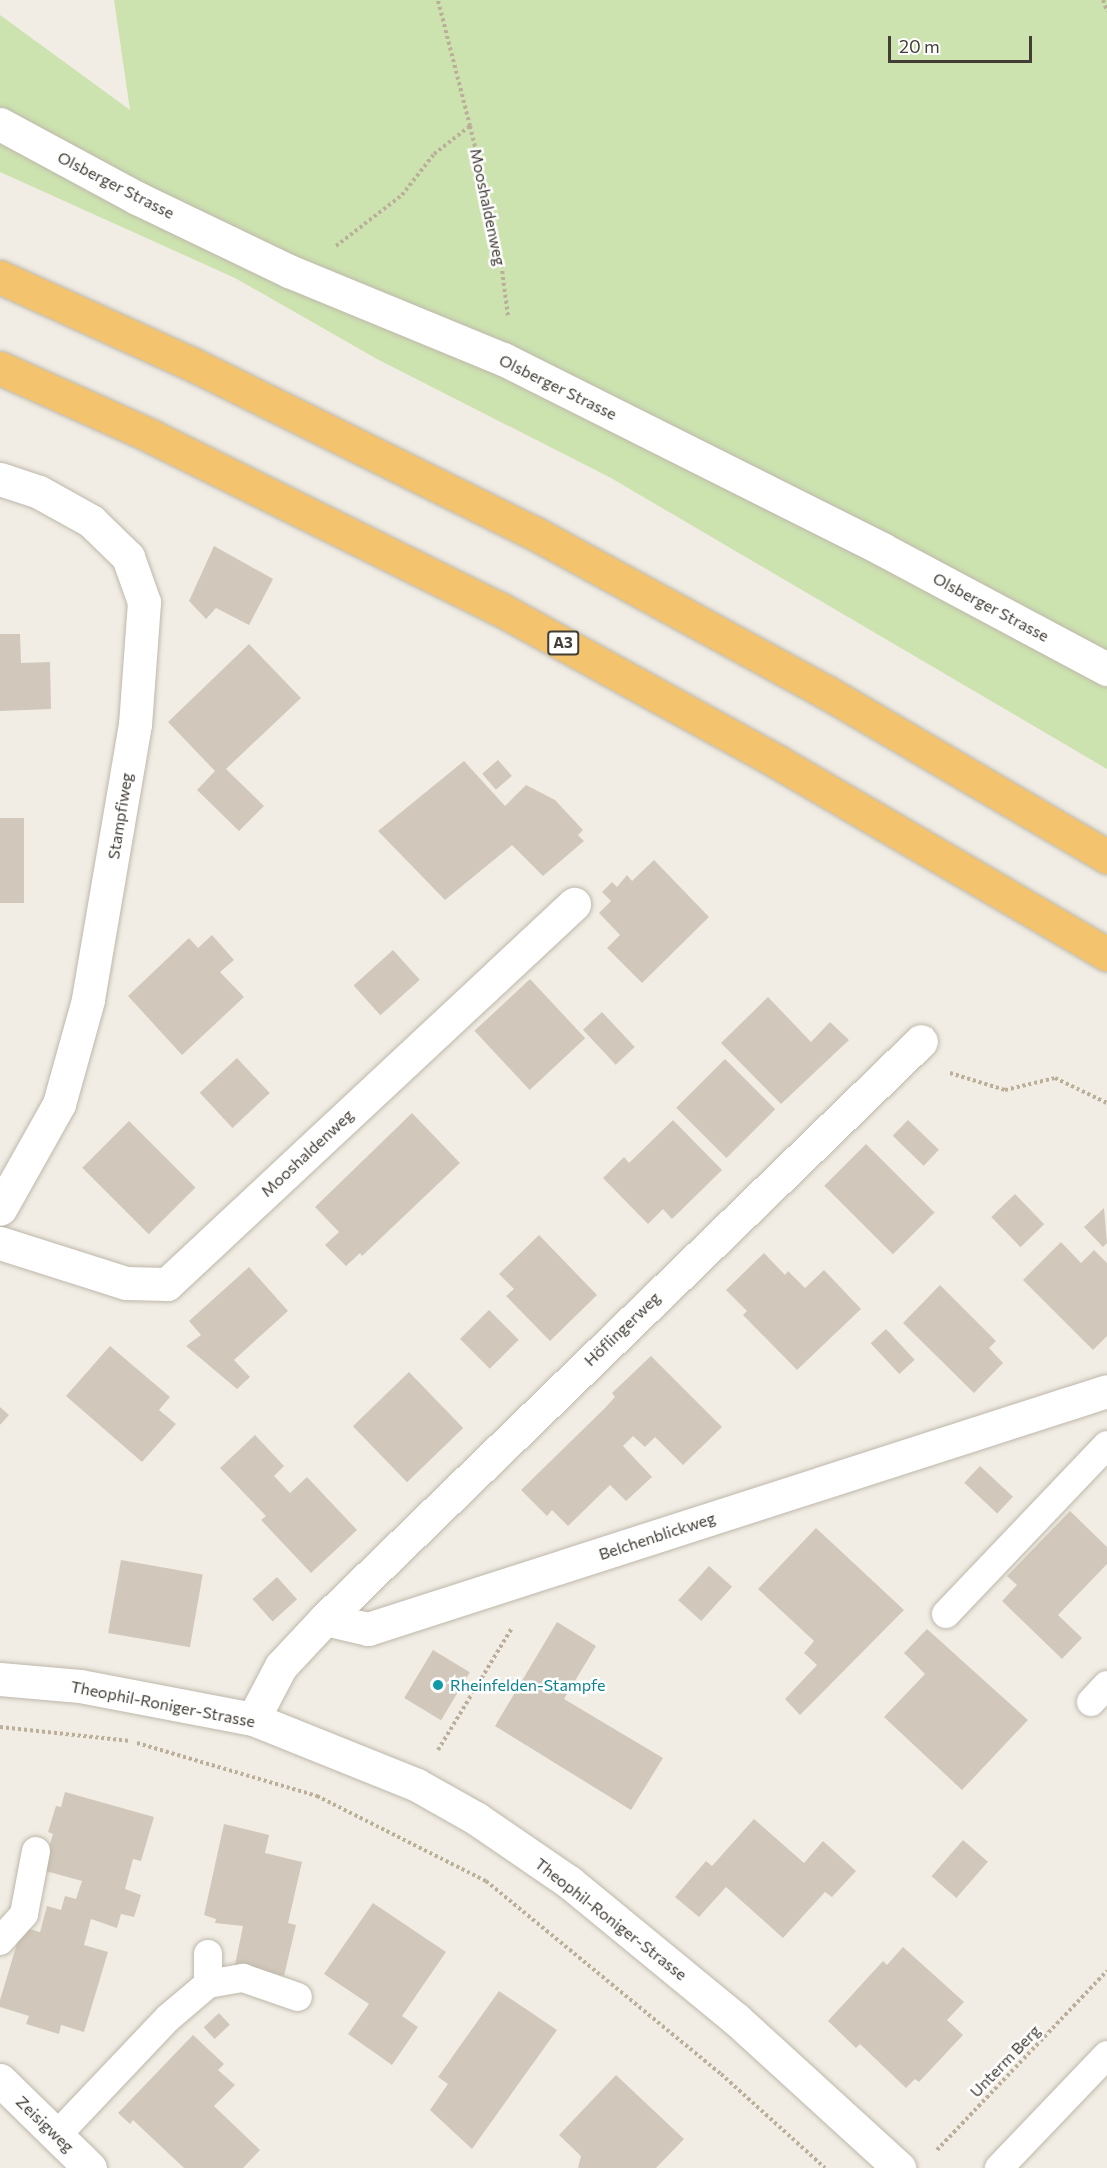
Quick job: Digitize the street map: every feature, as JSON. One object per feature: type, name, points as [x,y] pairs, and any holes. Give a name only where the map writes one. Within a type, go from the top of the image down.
[{"type":"highway","points":[[0,277],[192,364],[536,534],[828,693],[1107,857]]},
{"type":"highway","name":"A3","points":[[0,368],[152,436],[498,608],[778,762],[1107,954]]},
{"type":"street","name":"Olsberger Strasse","points":[[0,124],[137,198],[289,271],[503,359],[882,549],[1107,669]]},
{"type":"street","name":"Stampfiweg","points":[[0,479],[39,492],[91,521],[128,557],[144,602],[135,724],[88,1000],[59,1104],[0,1209]]},
{"type":"street","name":"Mooshaldenweg","points":[[0,1243],[126,1283],[167,1284],[574,904]]},
{"type":"street","name":"Höflingerweg","points":[[325,1619],[921,1041]]},
{"type":"street","name":"Belchenblickweg","points":[[325,1619],[368,1629],[1107,1391]]},
{"type":"street","points":[[253,1719],[280,1666],[325,1619]]},
{"type":"street","name":"Theophil-Roniger-Strasse","points":[[0,1678],[80,1686],[253,1719],[417,1785],[477,1819],[569,1882],[914,2164]]},
{"type":"street","name":"Zeisigweg","points":[[0,2080],[90,2168]]},
{"type":"lane","points":[[946,1614],[1107,1445]]},
{"type":"lane","points":[[0,1941],[24,1914],[36,1851]]},
{"type":"lane","points":[[208,1954],[208,1984]]},
{"type":"lane","points":[[57,2135],[168,2018],[208,1984],[243,1978],[298,1997]]},
{"type":"lane","points":[[999,2168],[1107,2055]]},
{"type":"path","name":"Mooshaldenweg","points":[[438,0],[499,247],[509,327],[503,359]]},
{"type":"path","points":[[1103,0],[1107,11]]},
{"type":"path","name":"Mooshaldenweg","points":[[289,271],[365,227],[402,195],[434,154],[470,126]]},
{"type":"path","points":[[921,1041],[951,1073],[1005,1090],[1055,1078],[1107,1103]]},
{"type":"path","points":[[417,1785],[524,1608],[523,1579]]},
{"type":"path","points":[[0,1728],[134,1742],[317,1796],[486,1881],[722,2074],[825,2168]]},
{"type":"path","name":"Unterm Berg","points":[[914,2164],[1107,1971]]},
{"type":"green space","points":[[114,0],[1107,0],[1107,769],[611,478],[377,359],[235,278],[0,172],[0,15],[130,110]]},
{"type":"building","points":[[214,546],[273,579],[249,625],[216,608],[206,619],[189,601]]},
{"type":"building","points":[[0,634],[20,634],[21,663],[50,662],[51,709],[0,711]]},
{"type":"building","points":[[249,644],[301,698],[226,769],[264,806],[239,831],[197,790],[215,771],[168,722]]},
{"type":"building","points":[[498,760],[512,776],[496,790],[482,774]]},
{"type":"building","points":[[464,761],[505,806],[526,785],[555,800],[583,830],[578,835],[584,841],[543,876],[512,845],[445,900],[378,831]]},
{"type":"building","points":[[0,818],[24,818],[24,903],[0,903]]},
{"type":"building","points":[[654,860],[709,917],[642,983],[607,948],[620,935],[599,913],[611,901],[602,892],[612,882],[617,887],[627,875],[632,881]]},
{"type":"building","points":[[212,935],[234,960],[220,972],[244,997],[182,1055],[128,996],[189,938],[198,948]]},
{"type":"building","points":[[393,950],[420,980],[380,1015],[354,985]]},
{"type":"building","points":[[530,979],[585,1038],[530,1090],[474,1031]]},
{"type":"building","points":[[768,997],[811,1042],[830,1022],[849,1040],[781,1104],[721,1043]]},
{"type":"building","points":[[602,1012],[635,1047],[616,1065],[583,1030]]},
{"type":"building","points":[[237,1058],[270,1093],[232,1128],[200,1093]]},
{"type":"building","points":[[725,1059],[775,1109],[726,1158],[676,1108]]},
{"type":"building","points":[[412,1113],[460,1163],[362,1256],[360,1253],[346,1266],[325,1245],[339,1232],[315,1207]]},
{"type":"building","points":[[673,1120],[722,1170],[672,1219],[663,1209],[648,1224],[603,1178],[624,1157],[629,1163]]},
{"type":"building","points":[[908,1120],[939,1150],[924,1166],[893,1136]]},
{"type":"building","points":[[129,1121],[195,1187],[149,1234],[82,1168]]},
{"type":"building","points":[[866,1144],[935,1213],[893,1254],[824,1186]]},
{"type":"building","points":[[1015,1194],[1044,1224],[1020,1247],[991,1217]]},
{"type":"building","points":[[1104,1208],[1107,1243],[1103,1247],[1084,1227]]},
{"type":"building","points":[[539,1235],[597,1295],[550,1341],[506,1296],[514,1289],[499,1274]]},
{"type":"building","points":[[1061,1242],[1081,1263],[1094,1250],[1107,1263],[1107,1336],[1093,1350],[1023,1280]]},
{"type":"building","points":[[764,1253],[785,1275],[788,1271],[805,1288],[824,1270],[861,1309],[797,1370],[743,1315],[747,1311],[726,1290]]},
{"type":"building","points":[[249,1267],[288,1311],[234,1360],[250,1377],[237,1389],[186,1346],[201,1335],[189,1321]]},
{"type":"building","points":[[940,1285],[996,1341],[989,1348],[1003,1363],[974,1393],[903,1323]]},
{"type":"building","points":[[489,1310],[519,1340],[490,1369],[460,1339]]},
{"type":"building","points":[[886,1329],[915,1360],[899,1374],[871,1343]]},
{"type":"building","points":[[110,1346],[170,1397],[159,1410],[176,1424],[142,1462],[66,1396]]},
{"type":"building","points":[[651,1356],[722,1427],[683,1465],[655,1437],[645,1447],[633,1436],[623,1446],[652,1477],[626,1501],[610,1485],[568,1526],[552,1510],[547,1516],[521,1490],[605,1408],[615,1397],[612,1393]]},
{"type":"building","points":[[409,1372],[463,1428],[407,1482],[353,1426]]},
{"type":"building","points":[[0,1407],[9,1415],[0,1425]]},
{"type":"building","points":[[255,1435],[284,1466],[274,1476],[290,1493],[307,1477],[357,1530],[311,1573],[261,1520],[266,1516],[220,1468]]},
{"type":"building","points":[[980,1466],[1013,1497],[997,1514],[964,1483]]},
{"type":"building","points":[[1070,1511],[1107,1547],[1107,1564],[1058,1615],[1082,1638],[1062,1659],[1002,1601],[1017,1585],[1007,1576]]},
{"type":"building","points":[[816,1528],[904,1610],[800,1715],[785,1699],[817,1665],[804,1653],[814,1641],[758,1589]]},
{"type":"building","points":[[121,1560],[203,1574],[190,1647],[108,1633]]},
{"type":"building","points":[[709,1566],[732,1587],[701,1621],[678,1600]]},
{"type":"building","points":[[277,1577],[297,1599],[273,1621],[252,1599]]},
{"type":"building","points":[[557,1622],[596,1646],[564,1699],[663,1758],[631,1810],[495,1726]]},
{"type":"building","points":[[927,1629],[1028,1720],[962,1790],[884,1717],[925,1674],[904,1653]]},
{"type":"building","name":"Rheinfelden-Stampfe","points":[[433,1650],[470,1672],[441,1720],[404,1698]]},
{"type":"building","points":[[65,1792],[154,1817],[141,1861],[133,1859],[125,1889],[141,1895],[134,1917],[121,1914],[117,1928],[91,1919],[84,1945],[108,1952],[84,2032],[61,2025],[59,2034],[26,2024],[29,2016],[0,2007],[0,2000],[22,1927],[40,1932],[47,1906],[61,1910],[65,1896],[76,1899],[82,1881],[42,1870],[53,1834],[48,1832],[56,1806],[61,1807]]},
{"type":"building","points":[[754,1819],[804,1863],[823,1841],[856,1871],[832,1897],[825,1892],[783,1938],[726,1887],[699,1917],[675,1897],[706,1861],[712,1866]]},
{"type":"building","points":[[224,1824],[269,1835],[265,1853],[302,1862],[288,1923],[296,1925],[284,1976],[235,1965],[243,1926],[215,1923],[216,1919],[204,1915]]},
{"type":"building","points":[[963,1840],[988,1862],[956,1898],[932,1876]]},
{"type":"building","points":[[373,1903],[446,1952],[402,2016],[418,2027],[392,2065],[348,2034],[369,2004],[324,1974]]},
{"type":"building","points":[[903,1947],[964,2002],[947,2020],[963,2035],[919,2082],[915,2079],[906,2088],[860,2044],[856,2048],[828,2021],[883,1961],[887,1965]]},
{"type":"building","points":[[499,1991],[557,2030],[472,2149],[430,2110],[448,2084],[438,2077]]},
{"type":"building","points":[[219,2013],[230,2025],[215,2039],[204,2027]]},
{"type":"building","points":[[193,2035],[224,2064],[218,2070],[235,2085],[214,2106],[260,2150],[243,2168],[184,2168],[133,2120],[130,2124],[118,2113]]},
{"type":"building","points":[[616,2075],[684,2139],[656,2168],[578,2168],[581,2156],[559,2135]]},
{"type":"place","name":"Rheinfelden-Stampfe","points":[[438,1685]]}]
